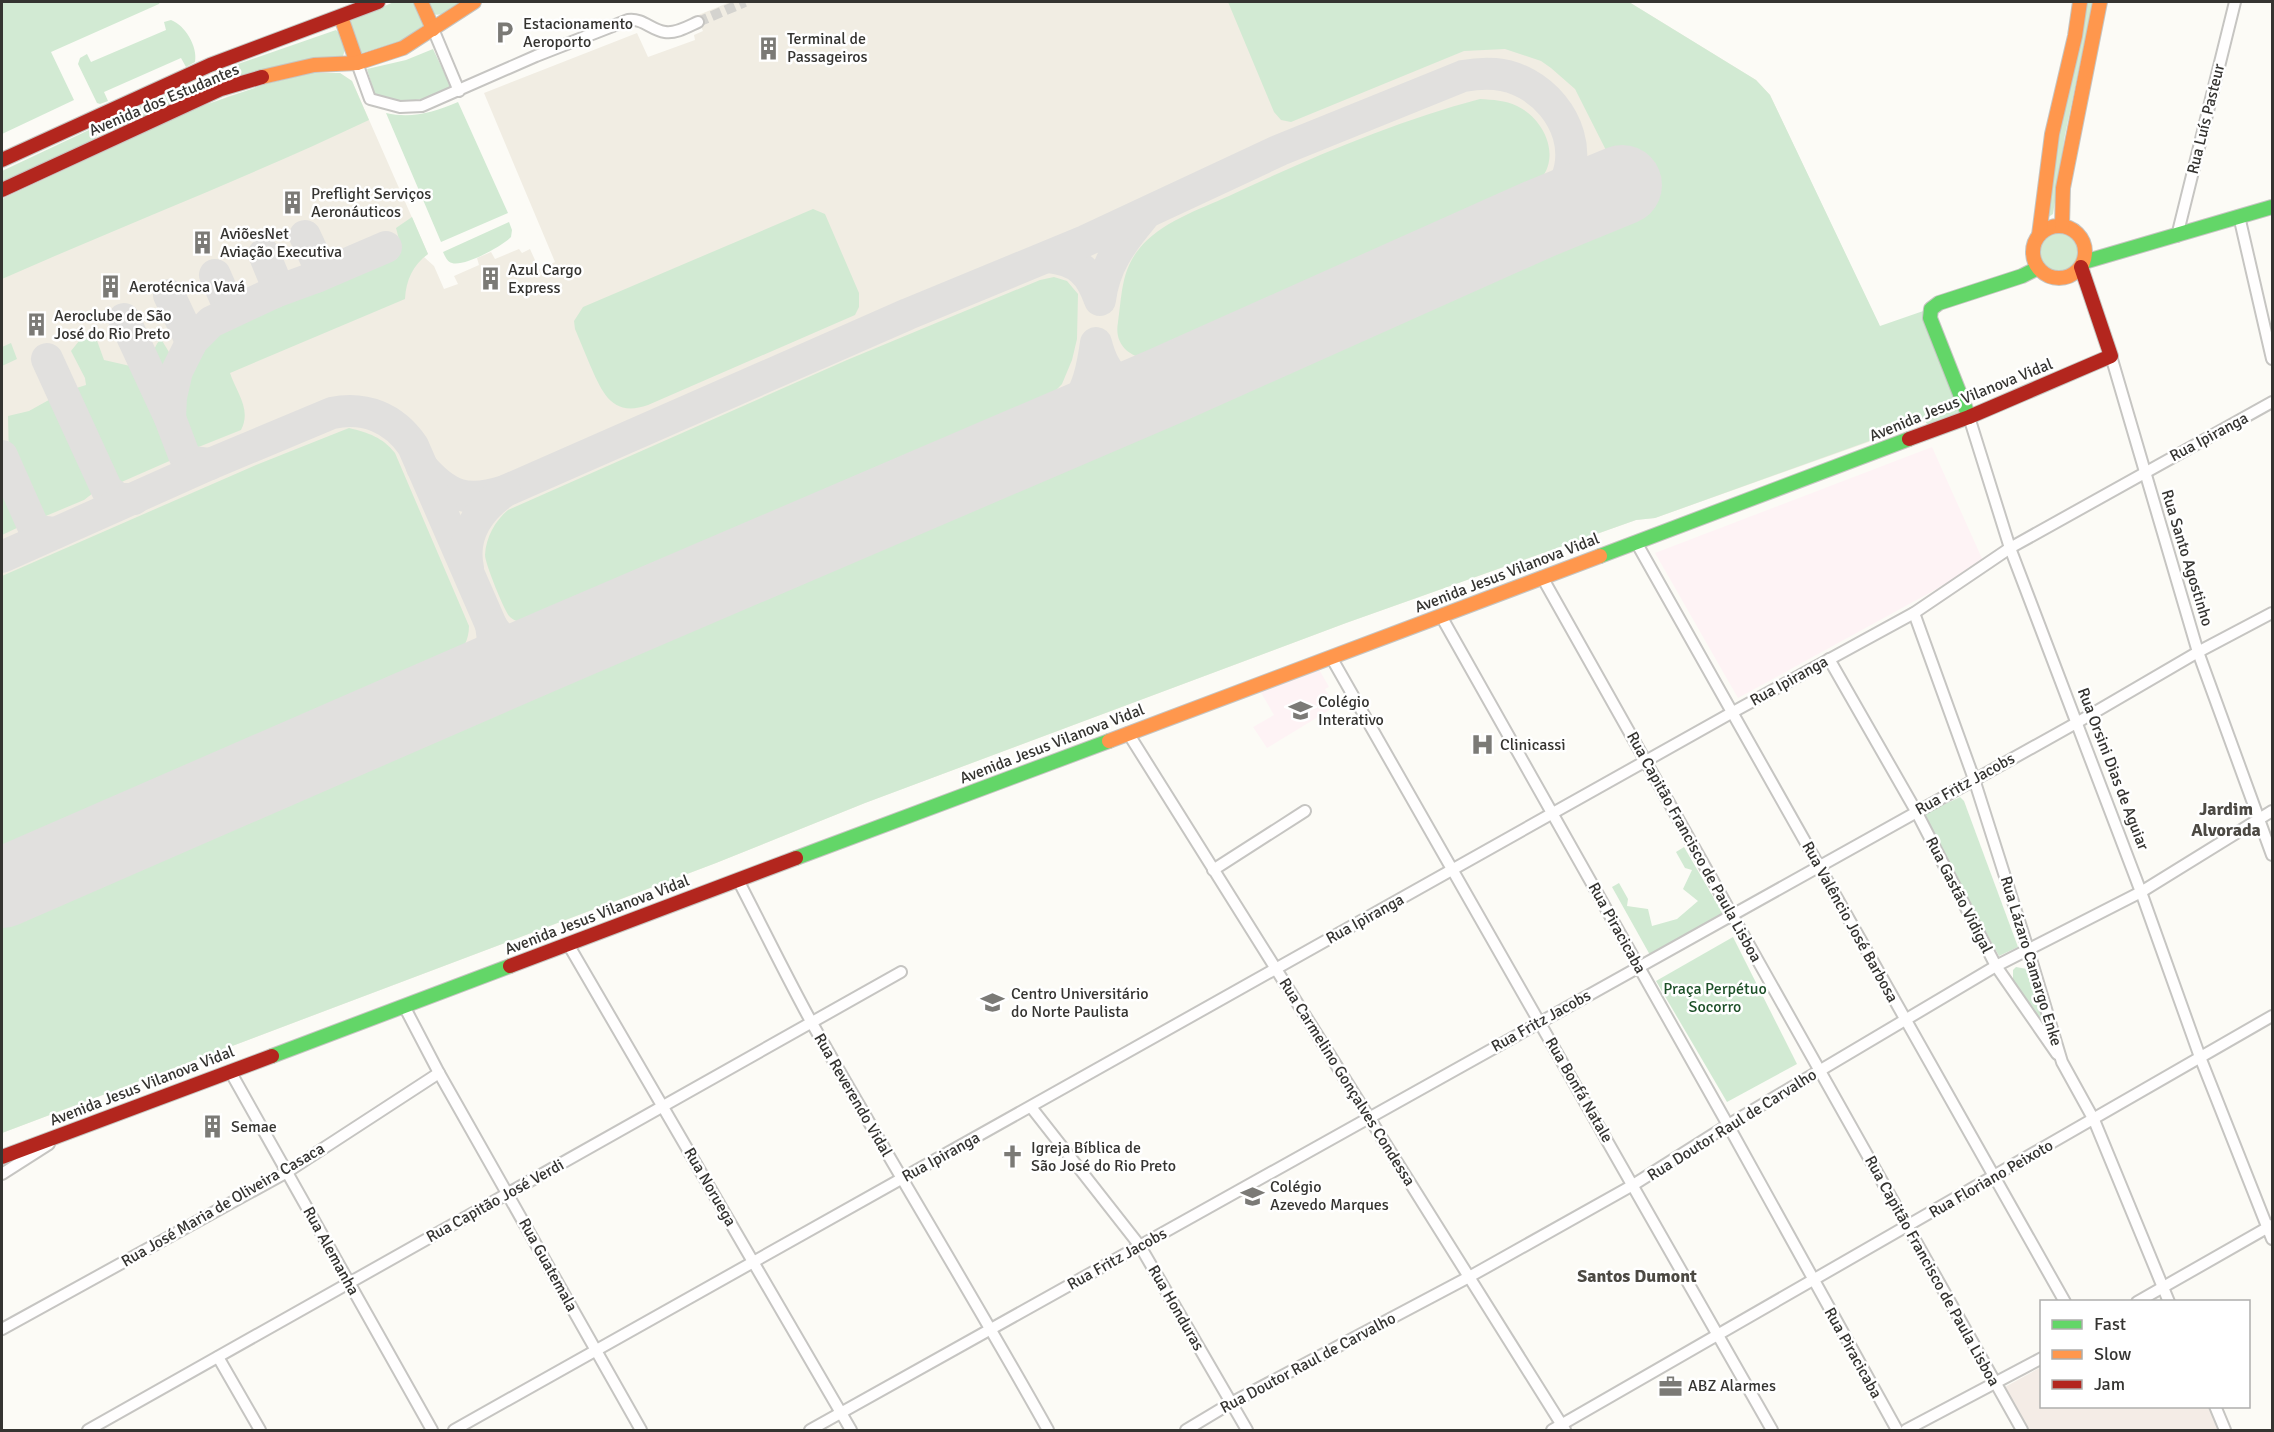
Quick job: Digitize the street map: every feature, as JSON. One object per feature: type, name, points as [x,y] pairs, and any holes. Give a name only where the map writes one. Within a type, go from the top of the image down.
[{"type":"street","name":"Avenida dos Estudantes","points":[[2,160],[210,65],[378,2]]},
{"type":"street","points":[[421,2],[459,91]]},
{"type":"street","name":"Avenida dos Estudantes","points":[[2,190],[221,89],[264,76],[314,65],[357,63],[403,48],[474,2]]},
{"type":"street","points":[[2039,235],[2053,226],[2062,226],[2079,235],[2085,252],[2082,264],[2074,274],[2065,278],[2045,275],[2038,268],[2032,255],[2039,235],[2052,134],[2075,36],[2080,2]]},
{"type":"street","points":[[2062,226],[2063,188],[2100,2]]},
{"type":"street","name":"Rua Luís Pasteur","points":[[2177,236],[2235,2]]},
{"type":"street","points":[[341,17],[370,99],[408,108],[422,106],[536,56],[628,20],[636,19],[665,32],[675,32],[698,22]]},
{"type":"street","points":[[210,65],[221,89]]},
{"type":"street","points":[[97,116],[108,142]]},
{"type":"street","points":[[2082,264],[2272,207]]},
{"type":"street","points":[[2239,216],[2272,358]]},
{"type":"street","name":"Rua Santo Agostinho","points":[[2082,264],[2112,356],[2198,652],[2272,855]]},
{"type":"street","name":"Rua Orsini Dias de Aguiar","points":[[2038,268],[2022,276],[1939,303],[1931,309],[1930,318],[1969,417],[2010,548],[2078,722],[2200,1057],[2269,1226],[2272,1239]]},
{"type":"street","name":"Avenida Jesus Vilanova Vidal","points":[[2,1156],[1969,417],[2112,356]]},
{"type":"street","name":"Rua Ipiranga","points":[[454,1431],[1733,712],[1914,613],[2010,548],[2272,402]]},
{"type":"street","name":"Rua Valêncio José Barbosa","points":[[1636,542],[2064,1300]]},
{"type":"street","name":"Rua Capitão Francisco de Paula Lisboa","points":[[1542,577],[2022,1431]]},
{"type":"street","name":"Rua Lázaro Camargo Enke","points":[[1914,613],[1974,779],[2062,1062],[2094,1120],[2168,1300]]},
{"type":"street","name":"Rua Fritz Jacobs","points":[[810,1431],[2078,722],[2198,652],[2272,613]]},
{"type":"street","name":"Rua Piracicaba","points":[[1441,616],[1728,1125],[1897,1431]]},
{"type":"street","name":"Rua Bonfá Natale","points":[[1331,657],[1454,869],[1772,1431]]},
{"type":"street","name":"Rua Gastão Vidigal","points":[[1830,659],[1916,811],[1996,966],[2062,1062]]},
{"type":"street","name":"Rua Carmelino Gonçalves Condessa","points":[[1128,733],[1469,1277],[1560,1429]]},
{"type":"street","points":[[1213,870],[1305,811]]},
{"type":"street","name":"Rua Doutor Raul de Carvalho","points":[[1186,1431],[1232,1403],[1469,1277],[1633,1185],[1728,1125],[1996,966],[2141,892],[2272,811]]},
{"type":"street","name":"Rua Reverendo Vidal","points":[[738,880],[812,1022],[1048,1431]]},
{"type":"street","name":"Rua Noruega","points":[[568,944],[851,1431]]},
{"type":"street","name":"Rua Capitão José Verdi","points":[[88,1431],[106,1426],[218,1357],[901,972]]},
{"type":"street","name":"Rua Guatemala","points":[[404,1005],[439,1073],[641,1431]]},
{"type":"street","name":"Rua Floriano Peixoto","points":[[1560,1429],[1718,1335],[2272,1016]]},
{"type":"street","name":"Rua Alemanha","points":[[230,1071],[432,1431]]},
{"type":"street","name":"Rua José Maria de Oliveira Casaca","points":[[2,1329],[287,1172],[439,1073]]},
{"type":"street","name":"Rua Honduras","points":[[1030,1107],[1140,1246],[1247,1431]]},
{"type":"street","points":[[2,1174],[72,1130]]},
{"type":"street","points":[[2140,1300],[2269,1226]]},
{"type":"street","points":[[218,1357],[260,1431]]},
{"type":"street","points":[[1905,1431],[2040,1359]]},
{"type":"street","points":[[2215,1408],[2225,1431]]},
{"type":"shaded area","points":[[730,2],[1629,2],[1756,80],[1770,95],[1925,422],[1655,518],[1636,520],[1346,623],[865,803],[716,863],[2,1133],[2,199],[229,96],[312,73],[340,73],[352,81],[428,254],[424,257],[434,266],[444,289],[458,284],[454,276],[479,265],[477,258],[491,252],[495,259],[519,249],[522,253],[530,249],[539,269],[555,262],[484,93],[637,33],[648,57],[695,40],[694,35],[703,31],[696,16]]},
{"type":"shaded area","points":[[1932,447],[1984,563],[1738,698],[1655,553]]},
{"type":"shaded area","name":"Colégio Interativo","points":[[1316,669],[1320,671],[1329,687],[1325,689],[1336,706],[1267,748],[1253,727],[1274,715],[1260,691]]},
{"type":"shaded area","points":[[2040,1368],[2040,1408],[2208,1408],[2219,1430],[2029,1430],[2005,1387]]},
{"type":"green space","points":[[2,2],[160,2],[51,52],[74,100],[2,134]]},
{"type":"green space","points":[[394,2],[414,2],[424,25],[401,41],[359,54],[349,21]]},
{"type":"green space","points":[[425,2],[463,2],[449,12],[437,15],[432,14]]},
{"type":"green space","points":[[1228,2],[1629,2],[1756,80],[1770,95],[1880,326],[1929,309],[1968,416],[1930,429],[1925,421],[1655,518],[1636,520],[1346,623],[865,803],[716,863],[2,1133],[2,924],[866,545],[1125,439],[1633,213],[1636,204],[1620,169],[1615,168],[1575,89],[1541,61],[1505,49],[1464,51],[1291,122],[1281,120],[1274,112]]},
{"type":"green space","points":[[2085,2],[2093,2],[2065,135],[2053,214],[2047,218],[2046,197]]},
{"type":"green space","points":[[171,20],[189,37],[194,50],[195,62],[186,67],[181,58],[104,92],[108,101],[97,103],[78,64],[80,58],[87,54],[91,62],[166,30],[164,22]]},
{"type":"green space","points":[[336,30],[344,42],[343,56],[310,60],[234,79],[229,73],[232,66]]},
{"type":"green space","points":[[433,49],[452,89],[406,101],[375,95],[367,69],[406,60]]},
{"type":"green space","points":[[312,73],[340,73],[352,81],[369,120],[2,279],[2,199],[199,107],[266,84]]},
{"type":"green space","points":[[209,76],[213,77],[216,88],[117,130],[110,129],[109,122],[115,117]]},
{"type":"green space","points":[[1480,99],[1503,101],[1517,106],[1535,119],[1546,138],[1549,148],[1547,169],[1539,181],[1522,194],[1147,359],[1128,352],[1120,343],[1117,330],[1122,293],[1129,266],[1139,249],[1158,231],[1193,212],[1321,155],[1415,119]]},
{"type":"green space","points":[[458,102],[508,213],[441,242],[386,113],[405,115],[423,113]]},
{"type":"green space","points":[[91,129],[95,130],[97,135],[94,141],[2,184],[2,171]]},
{"type":"green space","points":[[813,209],[825,214],[859,293],[859,307],[855,315],[648,405],[625,408],[610,400],[599,384],[575,329],[574,321],[583,307]]},
{"type":"green space","points":[[412,217],[428,254],[411,274],[405,299],[230,373],[244,408],[245,415],[241,430],[196,448],[191,447],[176,412],[180,389],[189,363],[203,339],[225,322],[401,247],[396,228]]},
{"type":"green space","points":[[509,222],[512,230],[511,237],[492,250],[465,262],[450,262],[445,257],[443,252]]},
{"type":"green space","points":[[2058,230],[2074,237],[2081,253],[2074,269],[2058,276],[2042,269],[2035,253],[2042,237]]},
{"type":"green space","points":[[1054,277],[1067,281],[1078,294],[1077,339],[1072,360],[1062,384],[1038,409],[861,479],[537,623],[519,622],[507,613],[491,577],[485,555],[492,530],[508,510],[847,360],[1040,280]]},
{"type":"green space","points":[[95,335],[104,360],[139,368],[175,451],[174,459],[117,484],[111,482],[70,390],[86,385],[85,378],[71,351],[79,341]]},
{"type":"green space","points":[[161,339],[175,362],[168,378],[161,383],[154,373],[152,361],[157,343]]},
{"type":"green space","points":[[11,343],[17,359],[2,366],[2,347]]},
{"type":"green space","points":[[56,396],[87,458],[97,490],[84,500],[41,518],[33,515],[9,460],[8,416],[29,411]]},
{"type":"green space","points":[[349,428],[375,436],[395,453],[469,626],[467,640],[460,652],[453,660],[2,860],[2,576],[256,465]]},
{"type":"green space","points":[[2,478],[21,522],[19,527],[2,535]]},
{"type":"green space","points":[[1960,797],[1964,801],[2018,947],[1999,956],[1922,815]]},
{"type":"green space","points":[[1684,847],[1722,912],[1720,917],[1650,955],[1612,887],[1619,883],[1628,899],[1627,906],[1648,909],[1652,926],[1677,919],[1698,901],[1683,889],[1692,870],[1685,868],[1676,852]]},
{"type":"green space","name":"Praça Perpétuo Socorro","points":[[1733,937],[1797,1064],[1727,1102],[1656,981]]},
{"type":"green space","points":[[2016,967],[2027,969],[2034,978],[2051,1038],[2013,981],[2013,970]]},
{"type":"taxiway","points":[[422,467],[441,485],[459,495],[480,497],[505,491],[908,314],[1085,241],[1280,150],[1463,76],[1495,74],[1512,77],[1541,94],[1562,120],[1571,151],[1570,168],[1562,189],[1539,219]]},
{"type":"taxiway","points":[[1048,257],[1068,261],[1082,270],[1092,282],[1100,300],[1105,276],[1115,256],[1142,218]]},
{"type":"taxiway","points":[[305,236],[319,266],[316,277]]},
{"type":"taxiway","points":[[170,418],[171,397],[177,371],[192,341],[211,322],[275,292],[386,247]]},
{"type":"taxiway","points":[[264,254],[276,283],[275,292]]},
{"type":"taxiway","points":[[215,275],[228,305],[226,314]]},
{"type":"taxiway","points":[[169,295],[190,339],[190,345]]},
{"type":"taxiway","points":[[124,319],[170,418],[184,455],[192,462],[210,464]]},
{"type":"taxiway","points":[[1030,444],[1059,423],[1078,403],[1089,378],[1096,343],[1105,367],[1119,381],[1137,387],[1163,387]]},
{"type":"taxiway","points":[[47,359],[107,490],[119,499],[134,499]]},
{"type":"taxiway","points":[[2,557],[210,464],[332,413],[356,411],[388,421],[413,446],[491,625]]},
{"type":"taxiway","points":[[2,456],[33,526],[40,531],[55,533]]},
{"type":"taxiway","points":[[468,568],[467,545],[474,524],[487,506],[505,491]]},
{"type":"taxiway","points":[[467,685],[482,673],[490,660],[493,645],[491,625],[503,639],[516,648],[551,649]]},
{"type":"runway","points":[[2,888],[551,649],[1163,387],[1539,219],[1622,185]]},
{"type":"tunnel","points":[[698,22],[745,2]]},
{"type":"traffic: fast","points":[[2084,262],[2272,207]]},
{"type":"traffic: fast","points":[[1969,417],[1930,318],[1931,309],[1939,303],[2022,276],[2038,268]]},
{"type":"traffic: fast","points":[[1600,556],[1909,439]]},
{"type":"traffic: fast","points":[[796,858],[1109,741]]},
{"type":"traffic: fast","points":[[272,1056],[510,966]]},
{"type":"traffic: slow","points":[[421,2],[433,29]]},
{"type":"traffic: slow","points":[[262,77],[314,65],[357,63],[403,48],[474,2]]},
{"type":"traffic: slow","points":[[2039,235],[2052,134],[2075,36],[2080,2]]},
{"type":"traffic: slow","points":[[2062,226],[2063,188],[2100,2]]},
{"type":"traffic: slow","points":[[341,17],[357,63]]},
{"type":"traffic: slow","points":[[2054,226],[2064,226],[2078,233],[2085,252],[2078,271],[2064,278],[2054,278],[2044,274],[2037,267],[2033,257],[2033,247],[2037,237],[2044,230],[2054,226]]},
{"type":"traffic: slow","points":[[1109,741],[1600,556]]},
{"type":"traffic: jam","points":[[2,160],[210,65],[378,2]]},
{"type":"traffic: jam","points":[[2,190],[221,89],[262,77]]},
{"type":"traffic: jam","points":[[1909,439],[1969,417],[2111,356],[2081,267]]},
{"type":"traffic: jam","points":[[510,966],[796,858]]},
{"type":"traffic: jam","points":[[2,1157],[272,1056]]},
{"type":"place","name":"Estacionamento Aeroporto","points":[[505,33]]},
{"type":"place","name":"Terminal de Passageiros","points":[[769,48]]},
{"type":"place","name":"Preflight Serviços Aeronáuticos","points":[[293,203]]},
{"type":"place","name":"AviõesNet Aviação Executiva","points":[[202,243]]},
{"type":"place","name":"Azul Cargo Express","points":[[490,279]]},
{"type":"place","name":"Aerotécnica Vavá","points":[[111,287]]},
{"type":"place","name":"Aeroclube de São José do Rio Preto","points":[[36,325]]},
{"type":"place","name":"Colégio Interativo","points":[[1300,711]]},
{"type":"place","name":"Clinicassi","points":[[1482,745]]},
{"type":"place","name":"Centro Universitário do Norte Paulista","points":[[993,1003]]},
{"type":"place","name":"Semae","points":[[213,1127]]},
{"type":"place","name":"Igreja Bíblica de São José do Rio Preto","points":[[1013,1157]]},
{"type":"place","name":"Colégio Azevedo Marques","points":[[1252,1196]]},
{"type":"place","name":"ABZ Alarmes","points":[[1670,1386]]},
{"type":"district","name":"Jardim Alvorada","points":[[2226,819]]},
{"type":"district","name":"Santos Dumont","points":[[1637,1276]]}]
